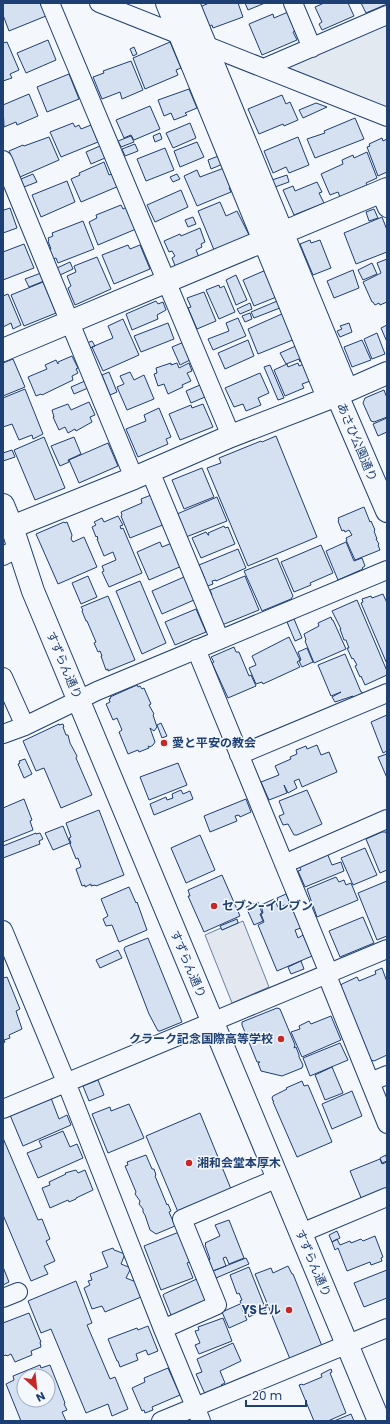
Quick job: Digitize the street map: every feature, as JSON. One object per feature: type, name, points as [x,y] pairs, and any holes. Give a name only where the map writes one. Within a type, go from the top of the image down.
[{"type":"street","points":[[50,3],[231,436]]},
{"type":"street","points":[[99,3],[387,118]]},
{"type":"street","points":[[167,3],[180,35],[274,237]]},
{"type":"street","points":[[188,3],[206,45],[274,237],[325,390],[337,395]]},
{"type":"street","points":[[293,3],[312,48]]},
{"type":"street","points":[[264,68],[387,15]]},
{"type":"street","points":[[3,160],[70,322],[220,640]]},
{"type":"street","points":[[3,350],[274,237],[385,197]]},
{"type":"street","points":[[12,527],[231,436],[337,395],[387,373]]},
{"type":"street","name":"あさひ公園通り","points":[[337,395],[387,511]]},
{"type":"street","name":"すずらん通り","points":[[3,505],[12,527],[11,552],[33,591],[379,1421]]},
{"type":"street","points":[[3,734],[25,726],[78,699],[387,570]]},
{"type":"street","points":[[196,649],[326,966],[330,983],[387,1124]]},
{"type":"street","points":[[3,677],[25,726]]},
{"type":"street","points":[[239,755],[387,693]]},
{"type":"street","points":[[284,864],[387,818]]},
{"type":"street","points":[[3,930],[66,1082],[198,1414]]},
{"type":"street","points":[[3,1109],[387,948]]},
{"type":"street","points":[[370,1082],[387,1075]]},
{"type":"street","points":[[163,1329],[217,1306],[182,1219],[278,1178]]},
{"type":"street","points":[[301,1233],[387,1196]]},
{"type":"street","points":[[161,1421],[198,1414],[387,1328]]},
{"type":"shaded area","points":[[387,20],[387,111],[281,70]]},
{"type":"shaded area","points":[[243,921],[269,987],[232,1003],[205,935]]},
{"type":"building","points":[[3,3],[40,3],[46,16],[9,31],[3,15]]},
{"type":"building","points":[[209,3],[238,3],[243,17],[213,28],[212,25],[208,27],[200,7]]},
{"type":"building","points":[[245,3],[265,3],[248,10]]},
{"type":"building","points":[[324,3],[348,3],[354,16],[322,30],[319,24],[322,22],[315,7]]},
{"type":"building","points":[[361,3],[387,3],[387,4],[366,13]]},
{"type":"building","points":[[288,12],[295,31],[293,32],[297,40],[262,55],[249,24],[273,14],[274,18]]},
{"type":"building","points":[[48,40],[56,60],[26,73],[17,53]]},
{"type":"building","points":[[7,42],[19,70],[10,74],[12,78],[3,81],[3,43]]},
{"type":"building","points":[[170,42],[181,68],[176,70],[178,75],[145,89],[133,58]]},
{"type":"building","points":[[134,47],[137,54],[133,56],[130,49]]},
{"type":"building","points":[[131,61],[143,90],[122,99],[120,92],[102,99],[93,77],[104,73],[103,71]]},
{"type":"building","points":[[69,74],[79,99],[47,112],[37,87]]},
{"type":"building","points":[[189,89],[197,108],[185,113],[187,115],[174,120],[171,113],[164,116],[158,100]]},
{"type":"building","points":[[29,94],[38,116],[17,125],[16,122],[4,127],[3,105]]},
{"type":"building","points":[[282,95],[286,104],[290,102],[298,120],[284,126],[283,124],[259,134],[248,109]]},
{"type":"building","points":[[316,103],[327,107],[303,118],[299,110]]},
{"type":"building","points":[[150,106],[160,129],[134,140],[131,135],[124,138],[116,120]]},
{"type":"building","points":[[355,118],[364,139],[315,158],[307,139],[325,133],[324,131]]},
{"type":"building","points":[[73,123],[75,127],[79,125],[81,129],[91,125],[98,142],[61,157],[50,132]]},
{"type":"building","points":[[190,123],[196,138],[173,148],[166,133]]},
{"type":"building","points":[[160,133],[162,139],[155,142],[153,136]]},
{"type":"building","points":[[131,136],[134,142],[121,147],[118,141]]},
{"type":"building","points":[[49,137],[59,160],[20,177],[9,151]]},
{"type":"building","points":[[298,137],[309,165],[289,173],[286,167],[273,173],[264,151]]},
{"type":"building","points":[[382,138],[383,141],[387,139],[387,172],[378,176],[367,147],[370,146],[369,144]]},
{"type":"building","points":[[197,142],[204,157],[180,167],[174,151]]},
{"type":"building","points":[[135,144],[138,151],[125,156],[122,149]]},
{"type":"building","points":[[100,146],[105,158],[91,164],[86,152]]},
{"type":"building","points":[[165,148],[174,170],[146,181],[137,159]]},
{"type":"building","points":[[367,152],[377,178],[366,183],[367,185],[340,197],[338,192],[330,195],[321,174],[343,164],[342,160],[353,155],[354,158]]},
{"type":"building","points":[[221,155],[225,163],[211,169],[208,160]]},
{"type":"building","points":[[104,162],[109,175],[114,173],[119,186],[81,202],[71,179],[80,175],[79,173]]},
{"type":"building","points":[[224,168],[232,187],[229,188],[231,192],[197,206],[184,176],[197,170],[200,177]]},
{"type":"building","points":[[33,174],[37,182],[24,187],[21,179]]},
{"type":"building","points":[[177,174],[180,179],[173,182],[170,177]]},
{"type":"building","points":[[287,175],[289,182],[275,187],[272,180]]},
{"type":"building","points":[[67,181],[75,202],[41,217],[32,195]]},
{"type":"building","points":[[317,182],[322,192],[319,193],[324,203],[294,215],[283,190],[293,186],[295,191]]},
{"type":"building","points":[[181,190],[188,207],[155,222],[147,205]]},
{"type":"building","points":[[220,202],[226,216],[237,211],[249,235],[214,250],[198,211]]},
{"type":"building","points":[[121,205],[123,209],[127,207],[136,229],[98,245],[89,222],[97,218],[96,215]]},
{"type":"building","points":[[3,208],[4,210],[10,208],[17,228],[3,233]]},
{"type":"building","points":[[374,209],[378,218],[369,221],[366,212]]},
{"type":"building","points":[[193,217],[196,224],[188,227],[185,220]]},
{"type":"building","points":[[382,217],[387,230],[387,252],[356,264],[344,233]]},
{"type":"building","points":[[83,221],[94,249],[58,263],[56,258],[53,259],[49,250],[51,249],[48,238],[53,236],[52,233]]},
{"type":"building","points":[[200,228],[205,242],[201,244],[202,247],[196,250],[199,257],[176,268],[172,258],[175,256],[172,251],[169,252],[164,241]]},
{"type":"building","points":[[310,240],[311,243],[320,240],[331,268],[313,275],[300,244]]},
{"type":"building","points":[[24,244],[34,268],[3,280],[3,252]]},
{"type":"building","points":[[128,245],[130,249],[140,245],[150,269],[114,284],[102,255]]},
{"type":"building","points":[[97,257],[111,289],[75,305],[68,288],[71,286],[67,276],[76,272],[74,266]]},
{"type":"building","points":[[387,259],[387,302],[380,305],[379,303],[375,305],[372,302],[363,282],[381,273],[377,263]]},
{"type":"building","points":[[70,262],[73,269],[60,275],[57,268]]},
{"type":"building","points":[[372,263],[377,274],[363,280],[358,270]]},
{"type":"building","points":[[266,270],[279,296],[254,306],[243,280]]},
{"type":"building","points":[[353,270],[359,288],[334,298],[327,281]]},
{"type":"building","points":[[41,273],[44,281],[29,287],[25,279]]},
{"type":"building","points":[[236,275],[247,300],[236,305],[226,280]]},
{"type":"building","points":[[43,282],[56,313],[24,326],[11,295]]},
{"type":"building","points":[[219,285],[220,288],[224,286],[235,312],[219,319],[206,290]]},
{"type":"building","points":[[204,292],[216,321],[197,329],[188,308],[191,307],[187,298]]},
{"type":"building","points":[[8,294],[21,325],[13,329],[11,323],[3,327],[3,296]]},
{"type":"building","points":[[282,299],[285,306],[254,318],[251,312]]},
{"type":"building","points":[[156,301],[158,304],[163,302],[166,310],[157,315],[158,319],[132,330],[126,314]]},
{"type":"building","points":[[250,303],[252,309],[240,314],[237,309]]},
{"type":"building","points":[[250,313],[252,319],[245,322],[242,316]]},
{"type":"building","points":[[284,313],[295,339],[258,354],[248,329]]},
{"type":"building","points":[[238,318],[246,336],[213,350],[208,339],[229,331],[226,323]]},
{"type":"building","points":[[123,319],[139,355],[103,371],[92,347],[113,338],[108,326]]},
{"type":"building","points":[[168,323],[174,339],[141,352],[134,336]]},
{"type":"building","points":[[349,323],[352,332],[340,337],[337,331],[342,329],[340,326]]},
{"type":"building","points":[[387,325],[387,342],[381,328]]},
{"type":"building","points":[[377,333],[385,354],[372,359],[364,339]]},
{"type":"building","points":[[248,340],[254,356],[225,369],[218,353]]},
{"type":"building","points":[[362,340],[371,360],[352,367],[344,347]]},
{"type":"building","points":[[92,341],[95,346],[90,348],[87,343]]},
{"type":"building","points":[[184,342],[192,359],[180,365],[172,347]]},
{"type":"building","points":[[298,345],[305,360],[300,362],[299,359],[286,364],[280,353]]},
{"type":"building","points":[[72,356],[78,368],[76,369],[78,373],[72,376],[73,380],[42,395],[36,396],[28,377],[47,369],[45,365],[56,360],[58,364],[58,362]]},
{"type":"building","points":[[13,359],[25,387],[3,396],[3,363]]},
{"type":"building","points":[[171,363],[171,365],[177,363],[179,368],[189,363],[192,371],[187,373],[191,381],[182,385],[183,387],[168,394],[164,384],[158,386],[154,374],[157,373],[156,368]]},
{"type":"building","points":[[298,363],[299,366],[306,363],[313,380],[302,384],[304,388],[285,396],[274,370],[287,364],[288,367]]},
{"type":"building","points":[[270,365],[284,398],[278,400],[264,367]]},
{"type":"building","points":[[109,372],[117,392],[110,395],[102,375]]},
{"type":"building","points":[[130,372],[134,380],[144,375],[154,399],[127,410],[117,387],[124,384],[120,376]]},
{"type":"building","points":[[260,373],[269,393],[258,398],[261,405],[246,411],[243,404],[234,407],[225,388]]},
{"type":"building","points":[[85,381],[88,388],[74,394],[71,387]]},
{"type":"building","points":[[200,385],[205,397],[191,403],[186,391]]},
{"type":"building","points":[[25,389],[43,434],[33,439],[32,435],[19,440],[12,424],[3,427],[3,398]]},
{"type":"building","points":[[384,390],[387,398],[387,417],[374,422],[371,421],[363,403],[365,398]]},
{"type":"building","points":[[89,402],[95,415],[90,417],[92,422],[76,431],[75,429],[68,433],[65,427],[59,430],[53,417],[52,410],[68,404],[71,410]]},
{"type":"building","points":[[203,404],[213,427],[180,440],[169,414],[191,405],[192,408]]},
{"type":"building","points":[[159,408],[171,437],[166,439],[168,444],[138,457],[126,429],[146,421],[144,415]]},
{"type":"building","points":[[387,418],[387,432],[378,436],[373,424]]},
{"type":"building","points":[[276,436],[317,537],[248,566],[207,468],[221,463],[219,458]]},
{"type":"building","points":[[44,437],[65,488],[35,500],[14,450]]},
{"type":"building","points":[[74,437],[81,454],[68,460],[69,462],[60,466],[51,446]]},
{"type":"building","points":[[108,443],[118,466],[79,483],[69,460]]},
{"type":"building","points":[[12,450],[15,457],[3,461],[3,453]]},
{"type":"building","points":[[202,468],[214,497],[184,509],[172,480]]},
{"type":"building","points":[[151,495],[165,524],[130,538],[121,516],[121,512],[142,503],[141,499]]},
{"type":"building","points":[[217,497],[227,521],[186,537],[177,514]]},
{"type":"building","points":[[364,507],[375,530],[376,539],[380,550],[355,560],[346,540],[346,538],[352,535],[349,530],[345,532],[344,530],[342,531],[338,518]]},
{"type":"building","points":[[118,516],[123,525],[120,526],[121,529],[123,528],[142,573],[109,587],[102,572],[104,571],[102,566],[116,560],[113,552],[104,556],[92,527],[96,525],[94,522],[102,518],[104,522]]},
{"type":"building","points":[[67,522],[73,542],[84,537],[97,567],[58,584],[36,534]]},
{"type":"building","points":[[224,526],[225,528],[228,527],[235,544],[201,558],[192,538],[206,532],[209,535],[208,533]]},
{"type":"building","points":[[160,542],[162,547],[172,543],[182,566],[149,580],[137,552]]},
{"type":"building","points":[[346,542],[354,561],[362,558],[365,566],[362,568],[363,569],[338,580],[326,551]]},
{"type":"building","points":[[321,545],[333,573],[294,592],[281,562]]},
{"type":"building","points":[[238,549],[246,568],[216,581],[212,581],[213,584],[205,587],[202,580],[205,579],[199,565]]},
{"type":"building","points":[[277,558],[293,596],[291,599],[262,611],[244,571]]},
{"type":"building","points":[[88,576],[97,597],[81,604],[72,583]]},
{"type":"building","points":[[245,576],[259,610],[222,625],[210,596],[212,595],[210,590]]},
{"type":"building","points":[[184,577],[194,600],[162,614],[152,591]]},
{"type":"building","points":[[140,581],[166,643],[142,654],[116,591]]},
{"type":"building","points":[[383,594],[387,603],[387,664],[361,603],[363,602],[362,599],[371,596],[372,598]]},
{"type":"building","points":[[108,596],[135,660],[108,671],[108,669],[106,670],[100,651],[98,652],[94,643],[96,642],[81,607]]},
{"type":"building","points":[[357,600],[387,671],[387,675],[365,685],[355,666],[357,665],[353,658],[352,659],[347,648],[349,648],[346,640],[344,640],[341,629],[332,611]]},
{"type":"building","points":[[196,609],[206,632],[175,645],[165,622]]},
{"type":"building","points":[[331,617],[346,649],[314,663],[305,641],[304,634],[319,626],[318,623]]},
{"type":"building","points":[[294,619],[302,638],[295,641],[287,622]]},
{"type":"building","points":[[289,637],[300,660],[297,662],[300,667],[263,684],[262,682],[256,684],[249,668],[256,665],[252,656]]},
{"type":"building","points":[[234,647],[236,652],[239,652],[249,676],[251,675],[256,686],[228,698],[212,663],[214,662],[211,657]]},
{"type":"building","points":[[307,648],[313,662],[302,667],[299,661],[301,660],[298,652]]},
{"type":"building","points":[[345,654],[361,692],[364,695],[354,698],[353,696],[335,702],[332,697],[341,692],[331,696],[318,665]]},
{"type":"building","points":[[137,685],[142,689],[144,688],[151,704],[149,705],[154,714],[157,727],[154,731],[150,728],[155,742],[153,745],[150,747],[148,746],[149,748],[139,752],[138,750],[128,754],[119,732],[122,730],[117,718],[113,720],[106,704],[110,702],[110,697]]},
{"type":"building","points":[[387,715],[387,751],[383,753],[371,722]]},
{"type":"building","points":[[161,723],[167,736],[162,738],[157,725]]},
{"type":"building","points":[[59,724],[63,724],[66,735],[68,735],[92,795],[61,808],[44,768],[36,771],[23,741]]},
{"type":"building","points":[[317,745],[321,755],[329,752],[337,772],[302,787],[299,779],[294,781],[297,788],[288,793],[284,785],[287,793],[269,800],[261,782],[279,775],[275,766],[291,759],[290,757],[297,754],[296,750],[306,746],[307,749]]},
{"type":"building","points":[[387,754],[387,778],[378,757]]},
{"type":"building","points":[[25,759],[32,774],[24,778],[18,764],[20,763],[19,761]]},
{"type":"building","points":[[178,763],[187,785],[149,800],[140,777]]},
{"type":"building","points":[[181,790],[183,794],[190,791],[193,799],[154,815],[150,804],[166,797],[167,800],[173,798],[172,794]]},
{"type":"building","points":[[307,790],[322,824],[294,835],[288,824],[283,825],[279,816],[284,814],[279,801]]},
{"type":"building","points":[[24,799],[32,820],[30,821],[33,830],[3,842],[3,808]]},
{"type":"building","points":[[246,799],[251,812],[240,817],[239,815],[235,816],[237,821],[210,832],[204,816]]},
{"type":"building","points":[[99,810],[124,875],[96,886],[91,886],[91,884],[85,887],[85,885],[82,886],[76,869],[81,867],[70,844],[69,838],[71,837],[66,823]]},
{"type":"building","points":[[63,826],[70,843],[53,850],[45,833]]},
{"type":"building","points":[[382,832],[386,832],[387,836],[387,870],[380,873],[366,839]]},
{"type":"building","points":[[36,833],[40,833],[43,839],[39,841],[40,844],[3,858],[3,846]]},
{"type":"building","points":[[200,835],[215,870],[186,883],[171,848]]},
{"type":"building","points":[[365,848],[377,875],[353,885],[341,858]]},
{"type":"building","points":[[327,853],[332,865],[341,862],[344,871],[305,887],[298,871],[301,870],[298,864]]},
{"type":"building","name":"セブン-イレブン","points":[[222,875],[240,916],[204,932],[188,896],[190,896],[188,890]]},
{"type":"building","points":[[336,877],[339,882],[344,880],[346,885],[351,883],[358,900],[317,917],[307,889]]},
{"type":"building","points":[[387,881],[387,936],[377,940],[358,893]]},
{"type":"building","points":[[129,887],[136,903],[137,902],[147,930],[119,942],[112,925],[106,926],[103,919],[108,916],[101,899]]},
{"type":"building","points":[[286,894],[290,903],[280,907],[277,898]]},
{"type":"building","points":[[274,899],[280,909],[290,905],[291,909],[292,908],[301,928],[295,930],[298,938],[303,935],[312,956],[277,971],[258,925],[264,922],[261,914],[263,913],[261,905]]},
{"type":"building","points":[[258,902],[263,921],[254,925],[246,907]]},
{"type":"building","points":[[363,917],[374,943],[340,957],[329,931]]},
{"type":"building","points":[[237,919],[238,923],[222,930],[220,926]]},
{"type":"building","points":[[148,938],[182,1022],[160,1031],[158,1031],[149,1014],[124,949],[125,947]]},
{"type":"building","points":[[118,950],[122,958],[100,968],[96,960]]},
{"type":"building","points":[[301,961],[304,969],[291,974],[288,967]]},
{"type":"building","points":[[382,968],[387,982],[387,1055],[374,1061],[371,1060],[340,986],[357,977],[359,981],[376,974],[375,971]]},
{"type":"building","points":[[7,977],[20,1009],[16,1011],[22,1029],[9,1035],[10,1038],[4,1040],[5,1042],[3,1043],[3,978]]},
{"type":"building","points":[[277,1008],[280,1009],[295,1045],[294,1048],[296,1047],[303,1065],[302,1068],[282,1076],[261,1071],[258,1063],[260,1062],[257,1062],[242,1025],[242,1022]]},
{"type":"building","points":[[331,1016],[341,1040],[302,1057],[291,1032],[300,1029],[299,1026],[309,1021],[311,1024]]},
{"type":"building","points":[[340,1043],[348,1060],[310,1076],[303,1058]]},
{"type":"building","points":[[332,1067],[343,1093],[325,1100],[315,1075]]},
{"type":"building","points":[[98,1080],[104,1095],[89,1101],[83,1086]]},
{"type":"building","points":[[302,1081],[304,1086],[308,1085],[332,1142],[297,1157],[272,1098],[273,1096],[287,1089],[286,1088]]},
{"type":"building","points":[[352,1091],[362,1116],[332,1129],[322,1104]]},
{"type":"building","points":[[51,1098],[59,1119],[67,1115],[71,1125],[23,1146],[10,1115]]},
{"type":"building","points":[[129,1104],[144,1138],[108,1153],[92,1114],[110,1107],[111,1111]]},
{"type":"building","name":"湘和会堂本厚木","points":[[200,1113],[231,1189],[178,1212],[146,1136]]},
{"type":"building","points":[[63,1131],[70,1147],[77,1144],[83,1158],[38,1178],[27,1153],[42,1147],[39,1141]]},
{"type":"building","points":[[3,1138],[38,1220],[42,1219],[50,1239],[46,1241],[55,1261],[44,1266],[48,1274],[31,1281],[3,1215]]},
{"type":"building","points":[[146,1155],[152,1169],[154,1169],[155,1176],[171,1211],[169,1212],[175,1226],[156,1234],[150,1230],[143,1209],[139,1204],[140,1201],[135,1194],[136,1192],[125,1166],[128,1165],[127,1162]]},
{"type":"building","points":[[386,1155],[387,1161],[382,1163],[380,1158]]},
{"type":"building","points":[[380,1159],[382,1164],[387,1162],[387,1189],[362,1200],[350,1171]]},
{"type":"building","points":[[76,1170],[78,1173],[85,1170],[93,1190],[69,1202],[68,1200],[50,1208],[42,1188],[50,1185],[49,1182],[66,1174],[65,1173]]},
{"type":"building","points":[[229,1220],[244,1258],[229,1264],[226,1257],[223,1258],[226,1266],[213,1271],[205,1243],[220,1236],[215,1225]]},
{"type":"building","points":[[337,1231],[340,1238],[332,1242],[329,1235]]},
{"type":"building","points":[[179,1232],[190,1262],[187,1263],[193,1278],[161,1290],[144,1246]]},
{"type":"building","points":[[375,1236],[383,1257],[381,1258],[382,1261],[371,1265],[370,1262],[347,1271],[338,1248],[335,1250],[332,1242],[337,1239],[340,1245],[361,1239],[363,1241]]},
{"type":"building","points":[[113,1248],[114,1250],[125,1254],[121,1264],[131,1268],[126,1278],[136,1282],[141,1297],[105,1312],[102,1306],[92,1309],[84,1288],[90,1285],[88,1281],[92,1280],[90,1274],[108,1267],[102,1252]]},
{"type":"building","points":[[246,1258],[249,1264],[216,1278],[213,1271]]},
{"type":"building","name":"YSビル","points":[[288,1266],[293,1274],[322,1346],[290,1359],[255,1274],[271,1268],[273,1273]]},
{"type":"building","points":[[3,1267],[9,1282],[3,1285]]},
{"type":"building","points":[[249,1267],[266,1310],[263,1311],[262,1309],[254,1312],[255,1314],[249,1317],[248,1314],[246,1315],[240,1301],[242,1300],[239,1293],[237,1294],[230,1275]]},
{"type":"building","points":[[387,1270],[387,1298],[364,1307],[354,1283]]},
{"type":"building","points":[[199,1278],[207,1304],[173,1316],[171,1315],[163,1295]]},
{"type":"building","points":[[76,1281],[92,1323],[87,1325],[110,1379],[115,1377],[128,1409],[112,1416],[108,1404],[86,1413],[51,1329],[41,1333],[28,1301]]},
{"type":"building","points":[[240,1304],[247,1320],[229,1328],[222,1312]]},
{"type":"building","points":[[29,1313],[41,1342],[41,1347],[31,1351],[32,1355],[15,1362],[11,1354],[3,1356],[3,1323]]},
{"type":"building","points":[[223,1318],[232,1341],[199,1354],[195,1345],[200,1343],[195,1331],[199,1330],[198,1327]]},
{"type":"building","points":[[148,1326],[158,1351],[148,1355],[146,1350],[136,1354],[138,1360],[120,1367],[108,1339],[137,1328],[138,1330]]},
{"type":"building","points":[[233,1343],[241,1361],[220,1371],[225,1383],[205,1394],[196,1374],[202,1372],[197,1359]]},
{"type":"building","points":[[40,1365],[41,1368],[33,1368]]},
{"type":"building","points":[[50,1365],[51,1368],[41,1368]]},
{"type":"building","points":[[168,1368],[180,1395],[152,1407],[153,1410],[145,1413],[144,1410],[142,1411],[132,1388],[145,1382],[144,1378]]},
{"type":"building","points":[[331,1369],[332,1372],[330,1373],[346,1413],[328,1421],[314,1421],[299,1385],[303,1385],[322,1377],[321,1374]]},
{"type":"building","points":[[16,1375],[16,1408],[56,1408],[56,1380],[67,1410],[62,1412],[66,1421],[21,1421],[6,1384],[14,1380],[13,1376]]},
{"type":"building","points":[[351,1414],[354,1421],[334,1421]]},
{"type":"place","name":"愛と平安の教会","points":[[164,743]]},
{"type":"place","name":"セブン-イレブン","points":[[214,906]]},
{"type":"place","name":"クラーク記念国際高等学校","points":[[281,1039]]},
{"type":"place","name":"湘和会堂本厚木","points":[[189,1163]]},
{"type":"place","name":"YSビル","points":[[289,1310]]}]
